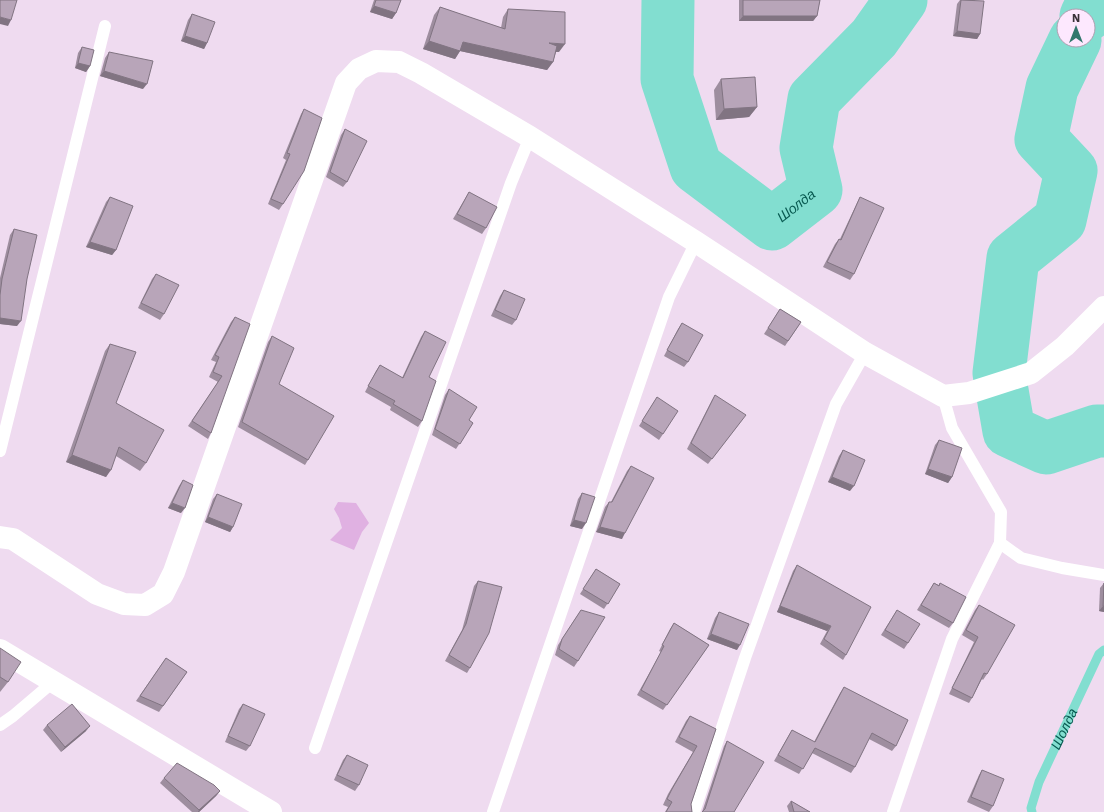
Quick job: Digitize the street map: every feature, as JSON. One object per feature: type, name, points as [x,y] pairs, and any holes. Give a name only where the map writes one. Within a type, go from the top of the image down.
[{"type":"street","points":[[0,534],[13,539],[97,594],[124,604],[145,605],[163,594],[174,572],[346,83],[359,69],[376,61],[399,62],[421,73],[530,137],[696,242],[865,353],[943,396],[969,394],[1031,373],[1065,346],[1104,307]]},
{"type":"street","points":[[0,650],[264,810]]},
{"type":"lane","points":[[0,451],[105,26]]},
{"type":"lane","points":[[315,748],[511,183],[530,137]]},
{"type":"lane","points":[[493,812],[669,296],[696,242]]},
{"type":"lane","points":[[694,812],[745,658],[836,404],[865,353]]},
{"type":"lane","points":[[893,812],[952,639],[1000,543],[1001,512],[952,428],[943,396]]},
{"type":"lane","points":[[1000,543],[1021,558],[1062,568],[1104,575]]},
{"type":"lane","points":[[0,725],[13,716],[52,682]]},
{"type":"shaded area","points":[[338,502],[356,503],[369,523],[362,532],[354,550],[330,540],[342,528],[334,509]]},
{"type":"building","points":[[0,0],[17,0],[11,20],[0,17]]},
{"type":"building","points":[[376,0],[401,0],[396,13],[374,6]]},
{"type":"building","points":[[743,0],[820,0],[817,16],[743,16]]},
{"type":"building","points":[[961,0],[984,1],[980,34],[957,31]]},
{"type":"building","points":[[440,7],[505,29],[508,9],[565,12],[565,44],[549,43],[557,46],[553,62],[463,42],[460,51],[429,41]]},
{"type":"building","points":[[192,14],[215,22],[207,43],[185,36]]},
{"type":"building","points":[[82,47],[94,50],[90,66],[78,63]]},
{"type":"building","points":[[109,52],[153,61],[147,84],[104,71]]},
{"type":"building","points":[[755,77],[757,107],[724,109],[721,79]]},
{"type":"building","points":[[304,109],[322,118],[304,171],[283,204],[271,199],[290,154],[287,153]]},
{"type":"building","points":[[345,129],[367,141],[347,182],[330,172]]},
{"type":"building","points":[[469,192],[497,207],[486,228],[457,214]]},
{"type":"building","points":[[110,197],[133,206],[116,250],[90,242]]},
{"type":"building","points":[[860,197],[884,208],[854,274],[827,262],[839,239],[841,240]]},
{"type":"building","points":[[14,229],[37,235],[27,279],[21,321],[0,318],[2,279]]},
{"type":"building","points":[[156,274],[179,285],[164,314],[141,303]]},
{"type":"building","points":[[504,290],[525,299],[516,320],[495,310]]},
{"type":"building","points":[[780,309],[801,322],[788,341],[768,328]]},
{"type":"building","points":[[235,317],[250,324],[211,433],[192,421],[222,376],[213,372],[219,357],[215,355]]},
{"type":"building","points":[[682,323],[703,335],[688,362],[667,350]]},
{"type":"building","points":[[425,331],[446,342],[429,377],[436,381],[422,421],[393,404],[395,401],[368,386],[380,365],[403,378]]},
{"type":"building","points":[[272,336],[294,348],[279,384],[334,416],[308,460],[242,422]]},
{"type":"building","points":[[110,344],[136,352],[116,403],[164,430],[146,463],[119,447],[111,470],[72,455]]},
{"type":"building","points":[[449,389],[477,407],[469,420],[473,423],[460,444],[435,429]]},
{"type":"building","points":[[715,395],[746,415],[712,459],[691,443]]},
{"type":"building","points":[[657,397],[678,411],[663,434],[642,421]]},
{"type":"building","points":[[939,440],[962,448],[952,477],[928,469]]},
{"type":"building","points":[[843,450],[865,460],[854,486],[832,477]]},
{"type":"building","points":[[631,466],[654,478],[625,533],[600,527],[609,502],[612,502]]},
{"type":"building","points":[[183,480],[193,485],[185,508],[172,503]]},
{"type":"building","points":[[582,493],[595,497],[586,523],[574,520]]},
{"type":"building","points":[[217,494],[242,504],[233,527],[208,517]]},
{"type":"building","points":[[797,565],[871,607],[846,655],[824,639],[831,626],[780,606]]},
{"type":"building","points":[[596,569],[620,584],[608,604],[583,589]]},
{"type":"building","points":[[478,581],[502,587],[489,633],[470,668],[449,655],[466,624]]},
{"type":"building","points":[[934,583],[939,586],[940,583],[966,597],[953,623],[921,605]]},
{"type":"building","points":[[1104,583],[1104,606],[1103,606]]},
{"type":"building","points":[[979,605],[1015,625],[987,674],[984,673],[972,698],[952,688],[978,637],[966,630]]},
{"type":"building","points":[[581,610],[605,617],[578,661],[559,649],[562,639]]},
{"type":"building","points":[[897,610],[920,624],[908,643],[885,630]]},
{"type":"building","points":[[719,612],[749,624],[740,645],[711,634]]},
{"type":"building","points":[[674,623],[709,645],[667,705],[641,690]]},
{"type":"building","points":[[0,648],[21,662],[8,682],[0,677]]},
{"type":"building","points":[[166,658],[187,672],[163,706],[140,696]]},
{"type":"building","points":[[844,687],[908,720],[896,746],[872,733],[855,767],[815,748],[803,769],[778,755],[792,730],[815,742]]},
{"type":"building","points":[[72,704],[90,726],[65,747],[47,725]]},
{"type":"building","points":[[243,704],[265,714],[250,746],[228,736]]},
{"type":"building","points":[[690,716],[716,729],[691,804],[692,812],[666,812],[672,802],[667,799],[697,746],[679,737]]},
{"type":"building","points":[[727,741],[764,762],[734,812],[702,812],[705,809]]},
{"type":"building","points":[[347,755],[368,765],[359,785],[337,775]]},
{"type":"building","points":[[177,763],[214,785],[220,791],[199,810],[164,778]]},
{"type":"building","points":[[982,770],[1004,779],[993,806],[971,797]]},
{"type":"building","points":[[791,801],[810,812],[794,812]]},
{"type":"waterway","name":"Шолда","points":[[668,0],[667,79],[696,167],[772,224],[816,190],[806,148],[814,99],[874,38],[901,0]]},
{"type":"waterway","name":"Шолда","points":[[1090,8],[1094,0]]},
{"type":"waterway","name":"Шолда","points":[[1071,48],[1052,88],[1041,139],[1071,171],[1060,220],[1013,258],[999,373],[1009,431],[1046,448],[1097,431],[1104,431]]},
{"type":"waterway","name":"Шолда","points":[[1032,812],[1031,808],[1039,782],[1099,654],[1104,650]]}]
